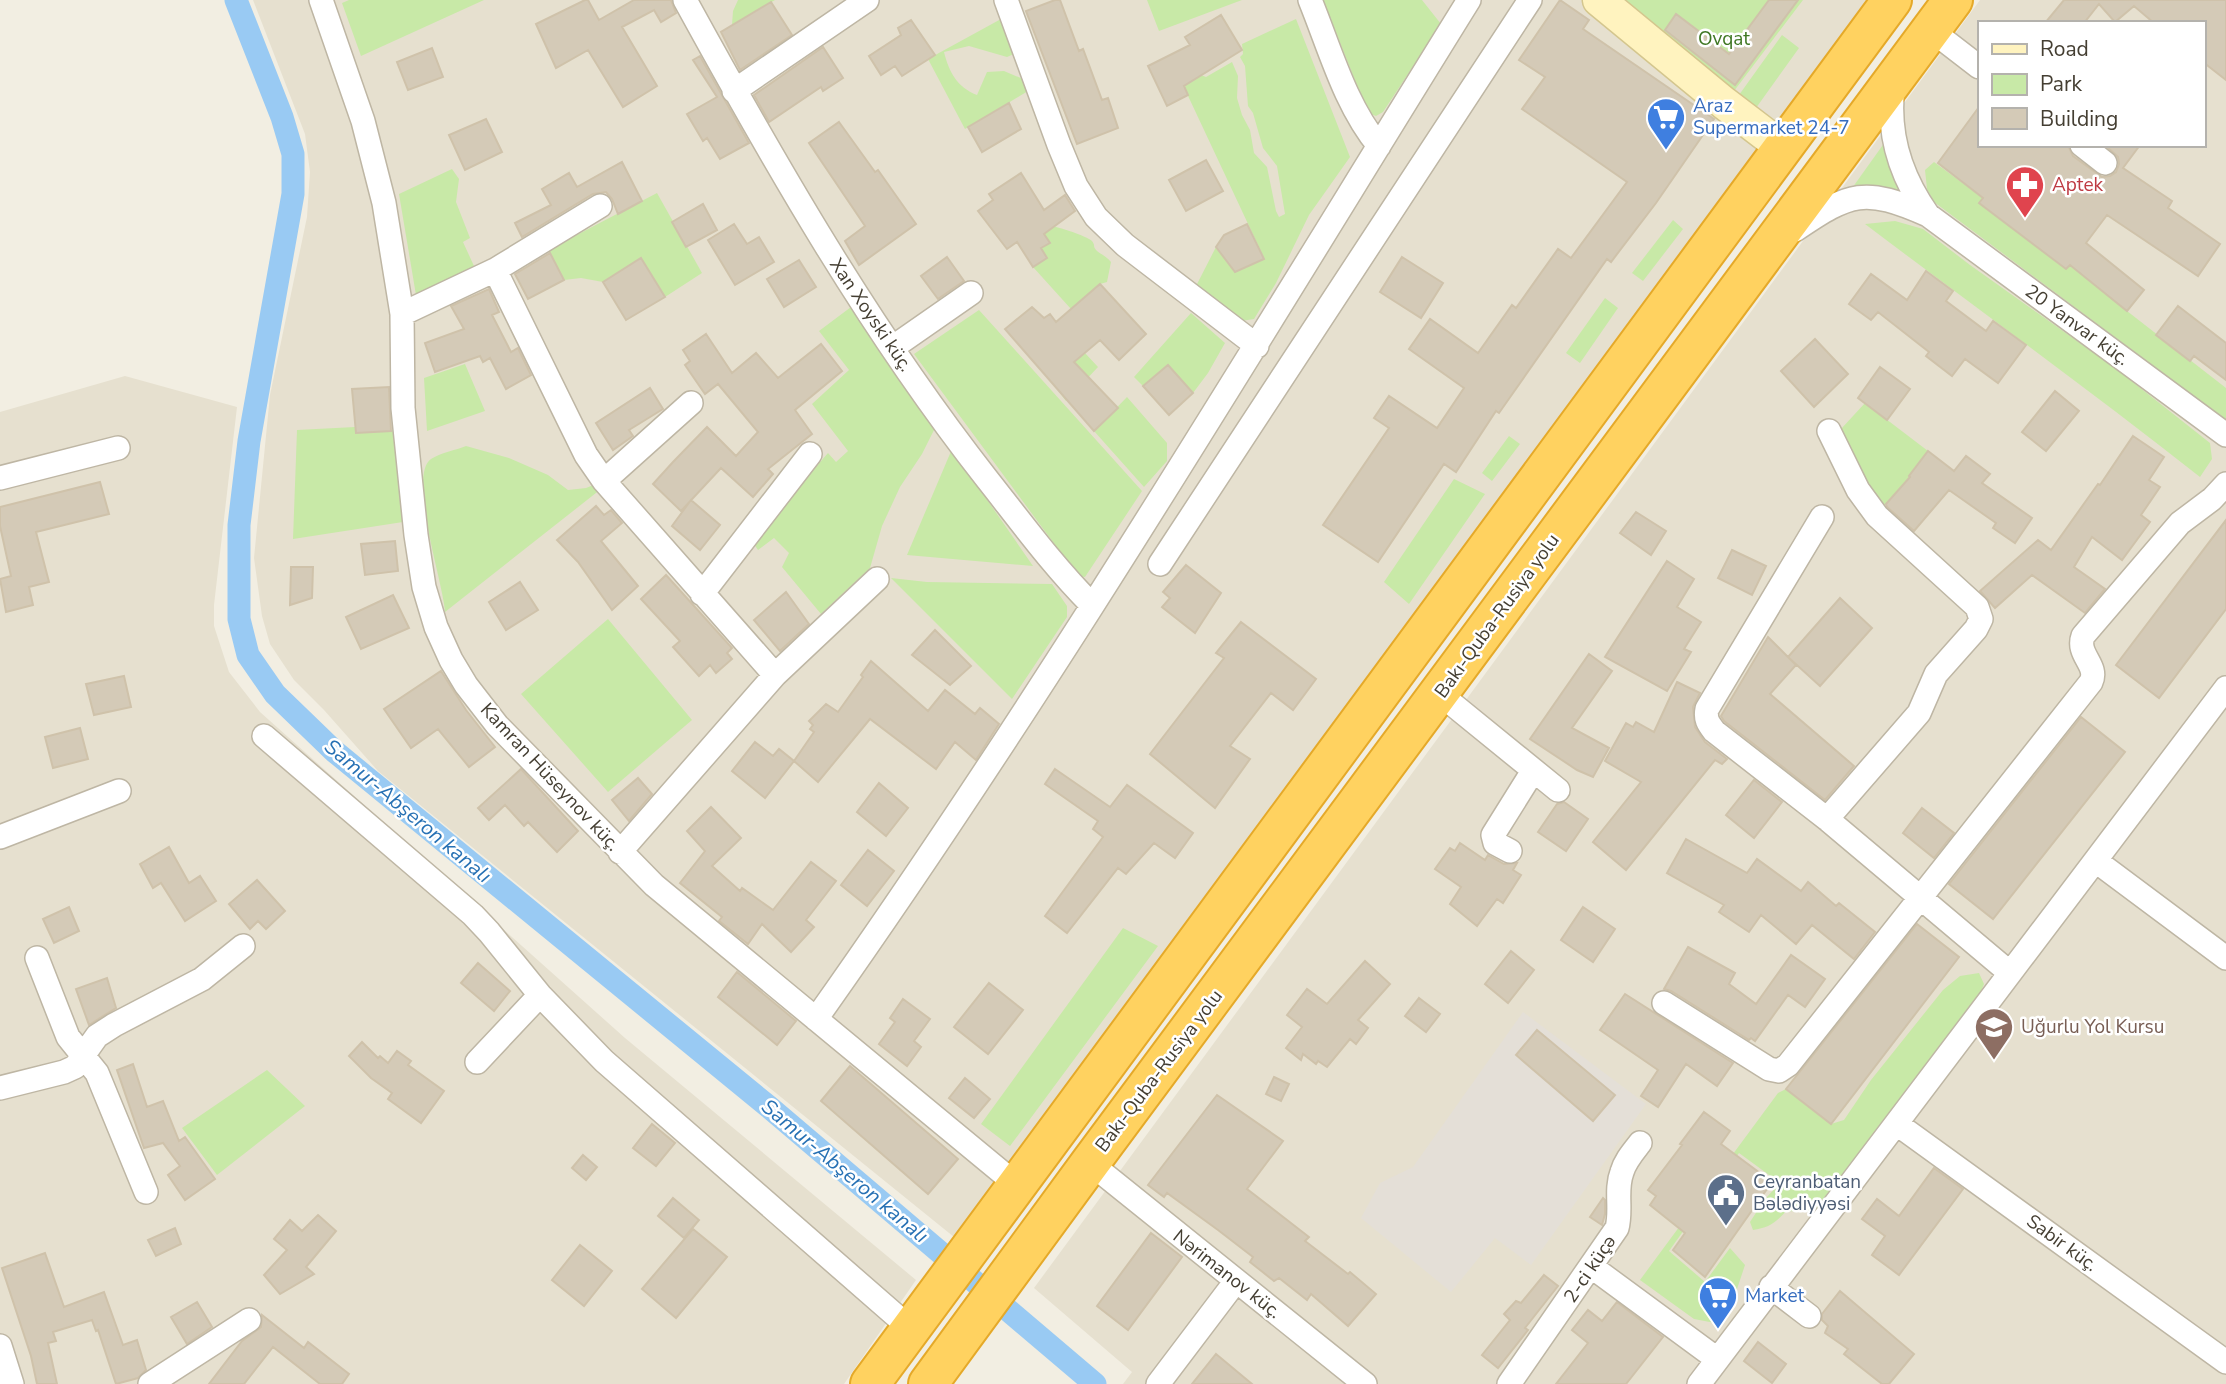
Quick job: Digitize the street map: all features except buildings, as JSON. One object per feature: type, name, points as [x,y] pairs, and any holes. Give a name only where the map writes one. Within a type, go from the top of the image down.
[{"type":"highway","points":[[870,1384],[1892,0]]},
{"type":"highway","name":"Bakı-Quba-Rusiya yolu","points":[[928,1384],[1953,0]]},
{"type":"street","name":"Kamran Hüseynov küç.","points":[[321,0],[363,121],[382,191],[402,314],[404,408],[415,523],[425,587],[436,627],[466,685],[489,715],[620,852],[703,928],[816,1019],[1008,1196]]},
{"type":"street","name":"Xan Xoyski küç.","points":[[685,0],[734,91],[835,264],[949,430],[1059,571],[1092,605]]},
{"type":"street","points":[[734,91],[867,0]]},
{"type":"street","points":[[1006,0],[1076,186],[1096,217],[1125,245],[1257,346]]},
{"type":"street","points":[[1310,0],[1350,99],[1364,128],[1379,146]]},
{"type":"street","points":[[816,1019],[900,900],[1092,605],[1257,346],[1469,0]]},
{"type":"street","points":[[1160,564],[1530,0]]},
{"type":"street","points":[[1599,0],[1783,148]]},
{"type":"street","points":[[1931,30],[1978,66]]},
{"type":"street","points":[[1894,79],[1891,122],[1897,151],[1914,196],[1928,215]]},
{"type":"street","points":[[2085,147],[2105,163]]},
{"type":"street","points":[[1769,248],[1826,208],[1849,198],[1871,196],[1890,200],[1928,215]]},
{"type":"street","points":[[402,314],[495,270],[600,206]]},
{"type":"street","name":"20 Yanvar küç.","points":[[1928,215],[2226,435]]},
{"type":"street","points":[[495,270],[586,455],[604,481],[775,675]]},
{"type":"street","points":[[892,348],[971,293]]},
{"type":"street","points":[[604,481],[691,403]]},
{"type":"street","points":[[1827,819],[1919,713],[1936,674],[1976,629],[1981,619],[1978,607],[1877,516],[1858,490],[1829,431]]},
{"type":"street","points":[[0,478],[118,448]]},
{"type":"street","points":[[702,594],[810,454]]},
{"type":"street","points":[[1664,1003],[1769,1069],[1779,1071],[1788,1065],[2091,682],[2094,676],[2092,668],[2080,644],[2083,636],[2180,523],[2212,499],[2226,484]]},
{"type":"street","points":[[1822,517],[1707,709],[1706,717],[1714,731],[1827,819],[2010,973]]},
{"type":"street","points":[[620,852],[775,675],[877,579]]},
{"type":"street","points":[[1699,1384],[2226,688]]},
{"type":"street","points":[[1440,694],[1558,790]]},
{"type":"street","points":[[264,736],[473,915],[540,995],[604,1061],[916,1320]]},
{"type":"street","points":[[1510,851],[1495,843],[1493,835],[1533,771]]},
{"type":"street","points":[[0,837],[119,791]]},
{"type":"street","points":[[2096,861],[2226,958]]},
{"type":"street","points":[[0,1088],[75,1067],[97,1036],[202,979],[243,946]]},
{"type":"street","points":[[37,958],[68,1037],[97,1073],[146,1192]]},
{"type":"street","points":[[477,1062],[540,995]]},
{"type":"street","name":"Sabir küç.","points":[[1897,1124],[2226,1362]]},
{"type":"street","name":"2-ci küçə","points":[[1509,1384],[1618,1228],[1621,1173],[1640,1143]]},
{"type":"street","name":"Nərimanov küç.","points":[[1090,1163],[1365,1384]]},
{"type":"street","points":[[1592,1267],[1717,1359]]},
{"type":"street","points":[[1158,1384],[1236,1281]]},
{"type":"street","points":[[1771,1287],[1809,1316]]},
{"type":"street","points":[[150,1384],[249,1320]]},
{"type":"street","points":[[0,1346],[12,1384]]},
{"type":"shaded area","points":[[253,0],[1874,0],[954,1237],[378,771],[294,680],[270,644],[262,616],[254,558],[270,395],[307,217],[310,172],[305,134]]},
{"type":"shaded area","points":[[1980,0],[2226,0],[2226,1384],[1123,1384],[1132,1372],[1034,1288]]},
{"type":"shaded area","points":[[125,376],[237,407],[214,605],[214,626],[229,672],[260,712],[625,1038],[916,1280],[844,1384],[0,1384],[0,412]]},
{"type":"shaded area","points":[[1523,1012],[1646,1104],[1531,1265],[1495,1238],[1451,1292],[1361,1218],[1380,1183],[1413,1167]]},
{"type":"green space","points":[[349,0],[484,0],[361,56],[342,3]]},
{"type":"green space","points":[[738,0],[775,0],[732,25],[733,11]]},
{"type":"green space","points":[[1147,0],[1242,0],[1159,31]]},
{"type":"green space","points":[[1323,0],[1422,0],[1441,24],[1383,112],[1376,116],[1368,113]]},
{"type":"green space","name":"Ovqat","points":[[1616,0],[1803,0],[1731,95]]},
{"type":"green space","points":[[1001,19],[1014,54],[1007,57],[969,46],[944,52],[948,66],[959,83],[977,95],[987,72],[1004,71],[1023,79],[1028,91],[965,129],[928,59]]},
{"type":"green space","points":[[1296,19],[1350,157],[1309,215],[1276,283],[1254,319],[1241,321],[1195,288],[1216,247],[1235,272],[1264,258],[1182,83],[1201,75],[1206,77],[1232,62],[1238,76],[1237,98],[1250,130],[1254,153],[1267,167],[1279,217],[1285,214],[1277,166],[1263,148],[1253,113],[1248,106],[1245,66],[1240,57],[1243,54],[1242,44]]},
{"type":"green space","points":[[1782,35],[1799,48],[1756,108],[1739,95]]},
{"type":"green space","points":[[1885,142],[1903,192],[1850,191]]},
{"type":"green space","points":[[1934,162],[1983,198],[2066,269],[2071,264],[2226,388],[2226,420],[1934,202],[1927,189],[1925,170]]},
{"type":"green space","points":[[452,169],[459,179],[456,202],[470,238],[463,242],[474,266],[416,295],[399,194]]},
{"type":"green space","points":[[657,193],[702,273],[665,297],[641,259],[603,282],[581,278],[564,280],[548,250]]},
{"type":"green space","points":[[1673,220],[1683,229],[1643,281],[1632,273]]},
{"type":"green space","points":[[1895,221],[1923,229],[2115,368],[2210,443],[2212,459],[2200,477],[1865,224]]},
{"type":"green space","points":[[1044,224],[1089,239],[1097,251],[1111,262],[1107,282],[1100,284],[1071,309],[1033,267],[1047,258],[1041,248],[1050,243],[1039,226]]},
{"type":"green space","points":[[1605,298],[1618,308],[1580,363],[1566,353]]},
{"type":"green space","points":[[851,307],[935,428],[900,487],[882,526],[870,568],[821,614],[782,567],[789,553],[774,538],[758,550],[752,541],[828,453],[836,462],[848,451],[812,404],[849,370],[819,331]]},
{"type":"green space","points":[[979,310],[1142,491],[1085,577],[1078,576],[914,354]]},
{"type":"green space","points":[[1191,313],[1225,343],[1208,373],[1193,393],[1168,365],[1143,386],[1134,377]]},
{"type":"green space","points":[[1085,353],[1098,367],[1066,401],[1051,381]]},
{"type":"green space","points":[[465,364],[485,411],[427,431],[424,378]]},
{"type":"green space","points":[[1127,397],[1167,443],[1167,461],[1144,487],[1094,431]]},
{"type":"green space","points":[[1865,403],[1928,451],[1885,505],[1869,490],[1841,429]]},
{"type":"green space","points":[[355,427],[356,433],[393,430],[403,522],[293,539],[297,430]]},
{"type":"green space","points":[[1509,436],[1520,444],[1492,481],[1482,473]]},
{"type":"green space","points":[[466,446],[509,458],[548,475],[568,490],[596,484],[601,489],[445,612],[425,508],[425,469],[431,459]]},
{"type":"green space","points":[[952,449],[1033,566],[907,555]]},
{"type":"green space","points":[[1454,479],[1485,494],[1409,604],[1384,582]]},
{"type":"green space","points":[[891,578],[927,582],[1052,584],[1067,606],[1067,617],[1012,699]]},
{"type":"green space","points":[[608,619],[692,720],[608,792],[521,694]]},
{"type":"green space","points":[[1123,928],[1158,946],[1010,1146],[981,1124]]},
{"type":"green space","points":[[1979,973],[1984,984],[1974,1008],[1815,1212],[1786,1211],[1771,1224],[1753,1230],[1750,1222],[1765,1199],[1780,1183],[1739,1153],[1669,1251],[1705,1282],[1730,1248],[1745,1265],[1734,1298],[1715,1323],[1694,1319],[1640,1280],[1778,1093],[1786,1089],[1831,1124],[1844,1120],[1871,1080],[1943,990],[1960,976]]},
{"type":"green space","points":[[267,1070],[305,1106],[217,1175],[182,1128]]},
{"type":"waterway","name":"Samur-Abşeron kanalı","points":[[236,0],[282,117],[293,154],[293,194],[249,441],[239,525],[239,619],[248,655],[275,694],[334,751],[769,1107],[1095,1384]]},
{"type":"place","name":"Araz Supermarket 24-7","points":[[1666,151]]},
{"type":"place","name":"Aptek","points":[[2025,219]]},
{"type":"place","name":"Uğurlu Yol Kursu","points":[[1994,1061]]},
{"type":"place","name":"Ceyranbatan Bələdiyyəsi","points":[[1726,1227]]},
{"type":"place","name":"Market","points":[[1718,1330]]}]
